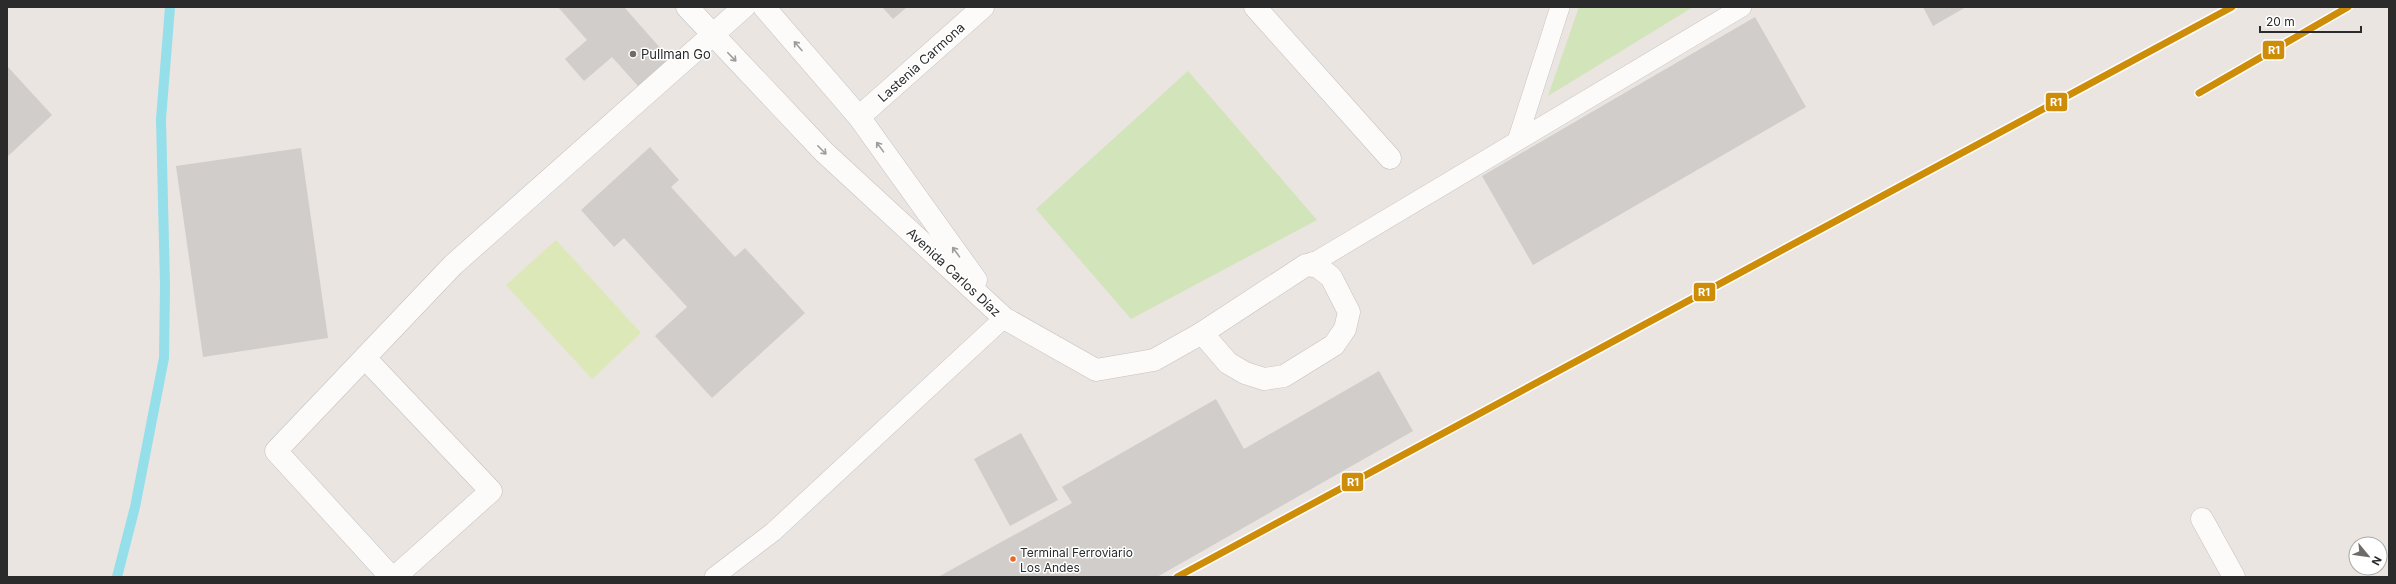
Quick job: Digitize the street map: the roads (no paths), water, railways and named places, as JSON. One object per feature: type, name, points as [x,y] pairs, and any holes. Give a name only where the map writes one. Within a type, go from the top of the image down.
[{"type":"street","name":"Avenida Carlos Díaz","points":[[687,7],[824,152],[1004,318]]},
{"type":"street","points":[[391,577],[276,451],[453,265],[744,7]]},
{"type":"street","name":"Avenida Carlos Díaz","points":[[764,7],[859,117],[1004,318]]},
{"type":"street","name":"Lastenia Carmona","points":[[859,117],[983,7]]},
{"type":"street","points":[[1255,7],[1390,158]]},
{"type":"street","points":[[1004,318],[1096,370],[1154,360],[1202,333],[1306,265],[1314,266],[1313,262],[1331,277],[1349,312],[1344,329],[1334,346],[1284,376],[1264,379],[1245,373],[1228,363],[1202,333]]},
{"type":"street","points":[[365,358],[491,492],[395,577]]},
{"type":"street","points":[[2202,519],[2234,577]]},
{"type":"lane","points":[[1517,141],[1560,7]]},
{"type":"lane","points":[[1313,262],[1742,7]]},
{"type":"lane","points":[[714,577],[773,532],[1004,318]]},
{"type":"waterway","points":[[117,577],[135,507],[164,358],[165,285],[161,119],[170,7]]},
{"type":"place","name":"Pullman Go","points":[[633,54]]},
{"type":"place","name":"Terminal Ferroviario Los Andes","points":[[1013,559]]}]
